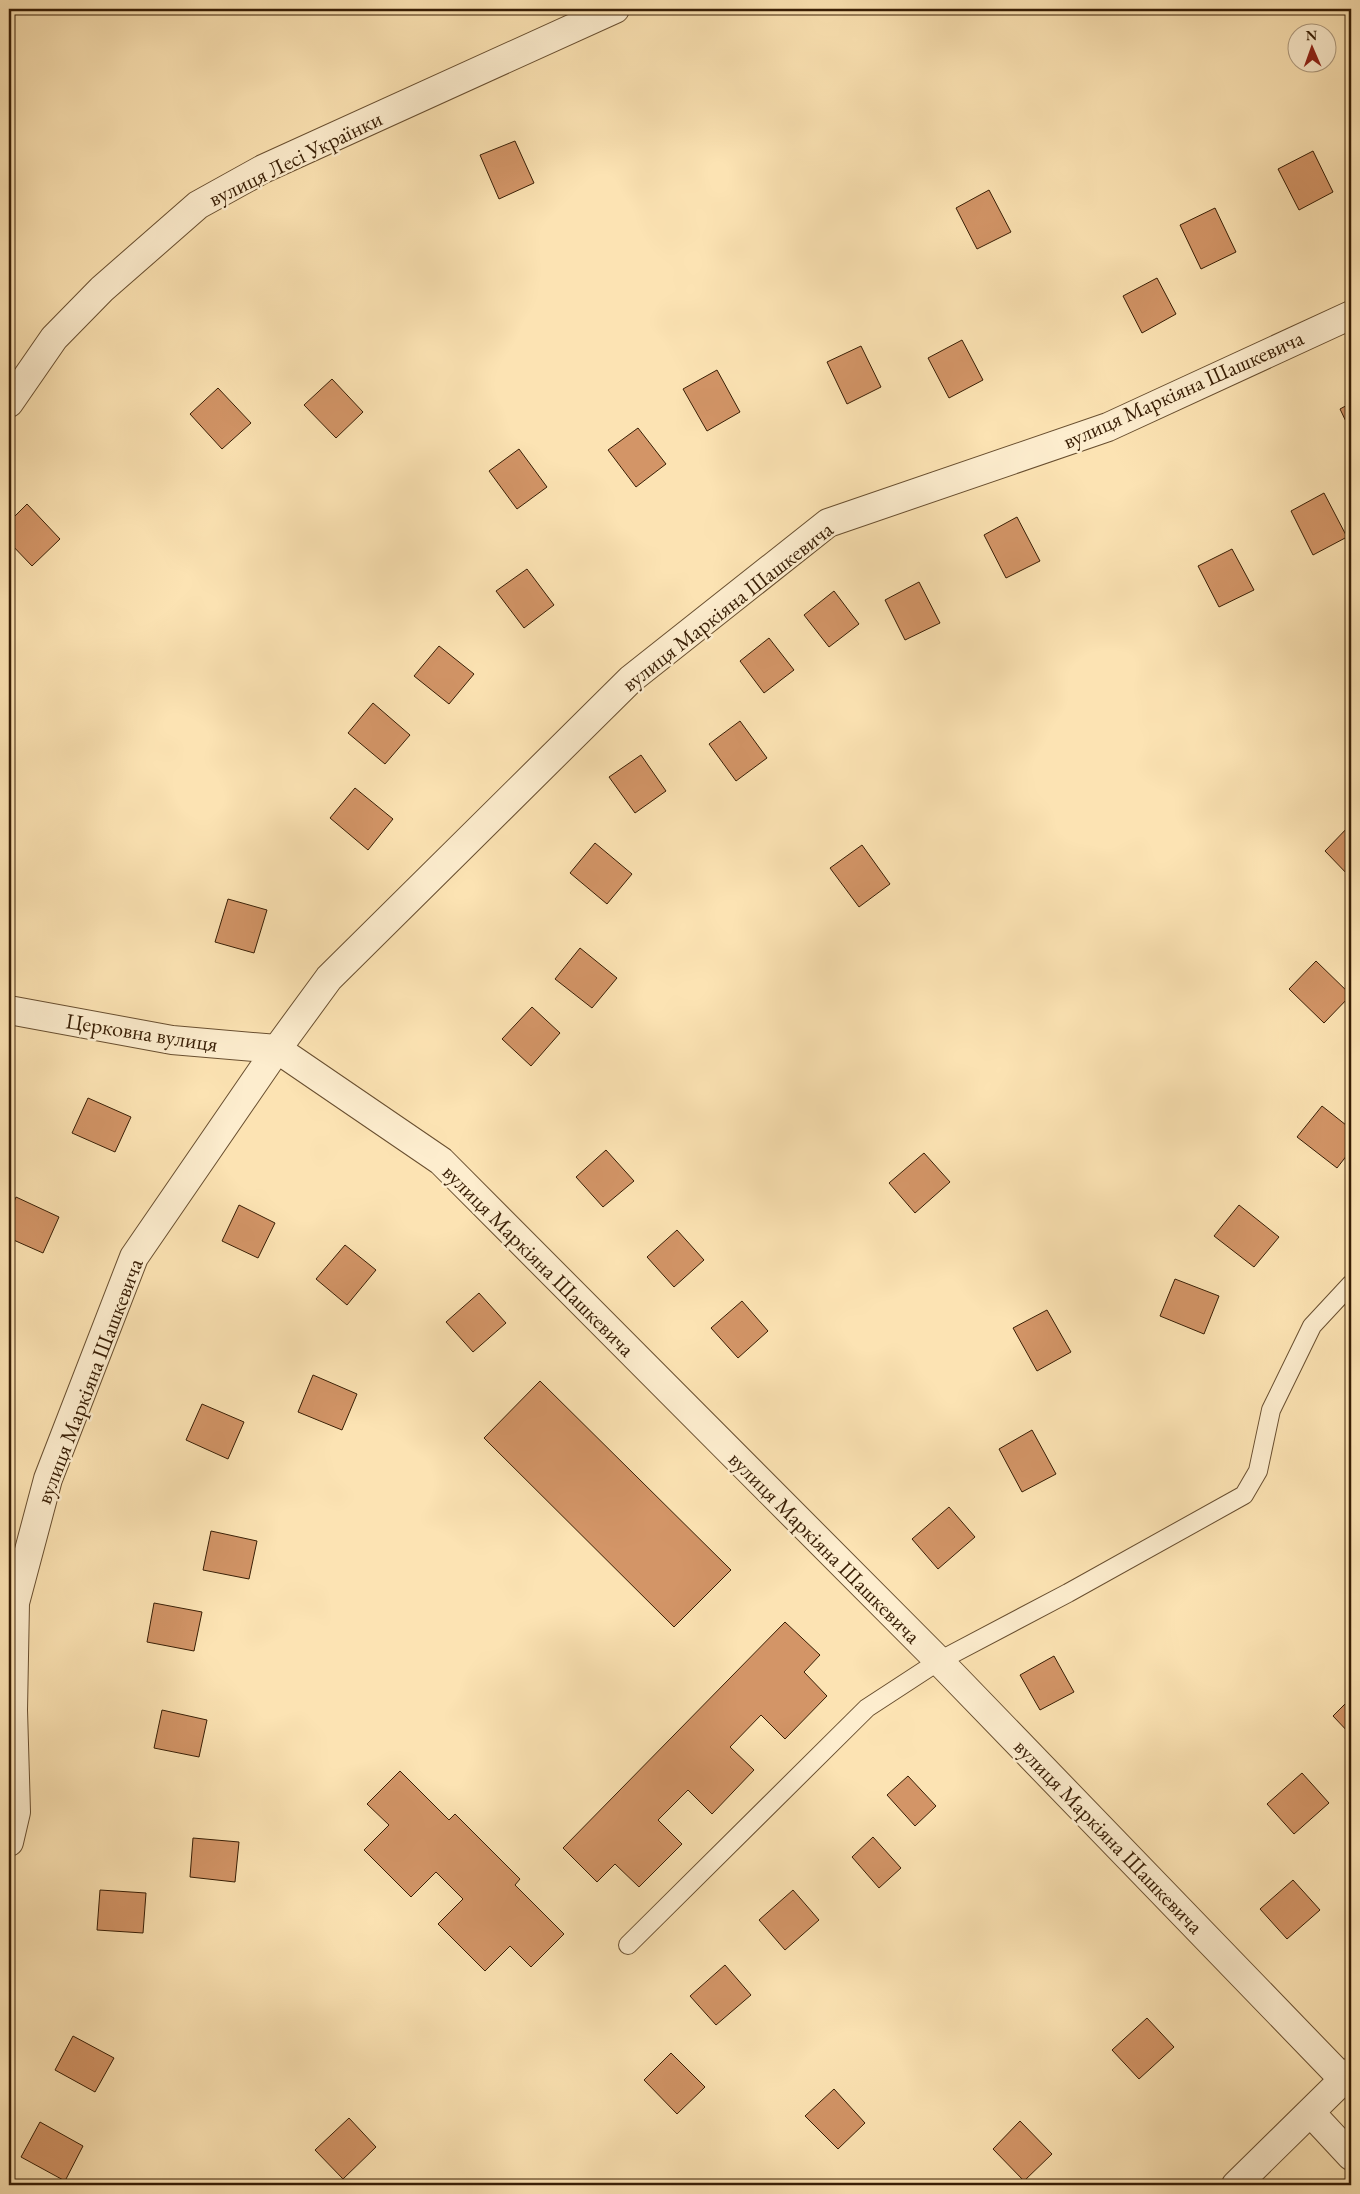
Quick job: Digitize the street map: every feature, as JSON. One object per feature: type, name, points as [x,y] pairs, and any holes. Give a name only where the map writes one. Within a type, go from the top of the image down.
[{"type":"street","name":"вулиця Лесі Українки","points":[[9,403],[54,338],[102,289],[198,205],[263,169],[615,9]]},
{"type":"street","name":"вулиця Маркіяна Шашкевича","points":[[9,1842],[16,1812],[13,1710],[15,1603],[48,1479],[134,1257],[277,1049],[329,978],[631,679],[828,523],[1108,427],[1351,315]]},
{"type":"street","name":"Церковна вулиця","points":[[9,1010],[172,1040],[277,1049]]},
{"type":"street","name":"вулиця Маркіяна Шашкевича","points":[[277,1049],[441,1162],[939,1661],[1348,2076]]},
{"type":"street","points":[[1236,2185],[1348,2076]]},
{"type":"street","points":[[1311,2113],[1351,2156]]},
{"type":"lane","points":[[628,1945],[868,1708],[939,1661],[1068,1593],[1244,1494],[1258,1471],[1271,1410],[1312,1326],[1351,1284]]},
{"type":"building","points":[[515,141],[534,183],[499,199],[480,155]]},
{"type":"building","points":[[1313,151],[1333,192],[1299,210],[1278,169]]},
{"type":"building","points":[[989,190],[1011,232],[977,249],[956,208]]},
{"type":"building","points":[[1215,208],[1236,252],[1201,269],[1180,225]]},
{"type":"building","points":[[1157,278],[1176,314],[1142,333],[1123,296]]},
{"type":"building","points":[[962,340],[983,380],[949,398],[928,358]]},
{"type":"building","points":[[861,346],[881,387],[847,404],[827,362]]},
{"type":"building","points":[[717,370],[740,412],[707,431],[683,389]]},
{"type":"building","points":[[332,379],[363,412],[336,438],[304,405]]},
{"type":"building","points":[[218,388],[251,423],[222,449],[190,414]]},
{"type":"building","points":[[1351,403],[1351,432],[1340,409]]},
{"type":"building","points":[[638,428],[666,464],[636,487],[608,450]]},
{"type":"building","points":[[519,449],[547,487],[517,509],[489,471]]},
{"type":"building","points":[[1324,493],[1347,537],[1313,555],[1291,511]]},
{"type":"building","points":[[27,504],[60,539],[32,566],[9,542],[9,522]]},
{"type":"building","points":[[1017,517],[1040,561],[1006,578],[984,535]]},
{"type":"building","points":[[1232,549],[1254,590],[1219,607],[1198,566]]},
{"type":"building","points":[[527,569],[554,605],[524,628],[496,591]]},
{"type":"building","points":[[919,582],[940,623],[905,640],[885,600]]},
{"type":"building","points":[[834,591],[859,624],[829,647],[804,615]]},
{"type":"building","points":[[769,638],[794,670],[764,693],[740,661]]},
{"type":"building","points":[[439,646],[474,674],[449,704],[414,676]]},
{"type":"building","points":[[373,703],[410,735],[385,764],[348,733]]},
{"type":"building","points":[[740,721],[767,758],[736,781],[709,744]]},
{"type":"building","points":[[641,755],[666,791],[635,813],[609,777]]},
{"type":"building","points":[[355,788],[393,819],[368,850],[330,818]]},
{"type":"building","points":[[1351,824],[1351,878],[1325,851]]},
{"type":"building","points":[[595,843],[632,874],[607,904],[570,873]]},
{"type":"building","points":[[862,845],[890,884],[859,907],[830,868]]},
{"type":"building","points":[[228,899],[267,910],[254,953],[215,942]]},
{"type":"building","points":[[580,948],[617,978],[592,1008],[555,979]]},
{"type":"building","points":[[1316,961],[1351,995],[1324,1023],[1289,989]]},
{"type":"building","points":[[532,1007],[560,1033],[531,1066],[502,1039]]},
{"type":"building","points":[[88,1098],[131,1117],[115,1152],[72,1133]]},
{"type":"building","points":[[1322,1106],[1351,1129],[1351,1150],[1337,1168],[1297,1137]]},
{"type":"building","points":[[606,1150],[634,1181],[603,1207],[576,1177]]},
{"type":"building","points":[[924,1153],[950,1182],[915,1213],[889,1183]]},
{"type":"building","points":[[16,1197],[59,1217],[43,1253],[9,1238],[9,1214]]},
{"type":"building","points":[[239,1205],[275,1223],[258,1258],[222,1241]]},
{"type":"building","points":[[1239,1205],[1279,1237],[1254,1267],[1214,1236]]},
{"type":"building","points":[[677,1230],[704,1260],[674,1287],[647,1257]]},
{"type":"building","points":[[345,1245],[376,1270],[347,1305],[316,1279]]},
{"type":"building","points":[[1175,1279],[1219,1296],[1204,1334],[1160,1316]]},
{"type":"building","points":[[479,1293],[506,1323],[473,1352],[446,1322]]},
{"type":"building","points":[[742,1301],[768,1331],[738,1358],[711,1328]]},
{"type":"building","points":[[1047,1310],[1071,1352],[1037,1371],[1013,1328]]},
{"type":"building","points":[[313,1375],[357,1394],[342,1430],[298,1412]]},
{"type":"building","points":[[540,1381],[731,1570],[674,1627],[484,1438]]},
{"type":"building","points":[[202,1404],[244,1422],[228,1459],[186,1440]]},
{"type":"building","points":[[1032,1430],[1056,1474],[1022,1492],[999,1449]]},
{"type":"building","points":[[949,1507],[975,1537],[938,1569],[912,1539]]},
{"type":"building","points":[[211,1531],[257,1541],[249,1579],[203,1570]]},
{"type":"building","points":[[154,1603],[202,1612],[194,1651],[147,1642]]},
{"type":"building","points":[[785,1622],[820,1655],[804,1672],[827,1696],[785,1739],[761,1715],[730,1747],[754,1770],[712,1814],[688,1790],[658,1820],[682,1844],[639,1887],[615,1864],[597,1882],[563,1848]]},
{"type":"building","points":[[1054,1656],[1074,1692],[1040,1710],[1020,1675]]},
{"type":"building","points":[[1351,1698],[1351,1735],[1333,1716]]},
{"type":"building","points":[[162,1710],[207,1720],[199,1757],[154,1748]]},
{"type":"building","points":[[400,1771],[449,1820],[455,1814],[520,1879],[515,1885],[564,1934],[531,1967],[510,1946],[485,1971],[438,1924],[463,1899],[436,1872],[411,1897],[364,1850],[389,1825],[367,1804]]},
{"type":"building","points":[[1302,1773],[1329,1803],[1294,1834],[1267,1804]]},
{"type":"building","points":[[908,1776],[936,1806],[915,1826],[887,1795]]},
{"type":"building","points":[[873,1837],[901,1868],[879,1888],[852,1857]]},
{"type":"building","points":[[193,1838],[239,1842],[235,1882],[190,1877]]},
{"type":"building","points":[[1293,1880],[1320,1910],[1287,1939],[1260,1909]]},
{"type":"building","points":[[100,1890],[146,1893],[143,1933],[97,1930]]},
{"type":"building","points":[[793,1890],[819,1920],[785,1950],[759,1920]]},
{"type":"building","points":[[725,1965],[751,1995],[716,2025],[690,1996]]},
{"type":"building","points":[[1147,2018],[1174,2047],[1139,2079],[1112,2050]]},
{"type":"building","points":[[73,2036],[114,2058],[95,2092],[55,2070]]},
{"type":"building","points":[[671,2053],[705,2087],[677,2114],[644,2080]]},
{"type":"building","points":[[834,2089],[865,2123],[838,2149],[805,2116]]},
{"type":"building","points":[[349,2118],[376,2147],[343,2179],[315,2150]]},
{"type":"building","points":[[1020,2121],[1052,2154],[1024,2181],[993,2149]]},
{"type":"building","points":[[40,2122],[83,2146],[65,2181],[21,2157]]}]
